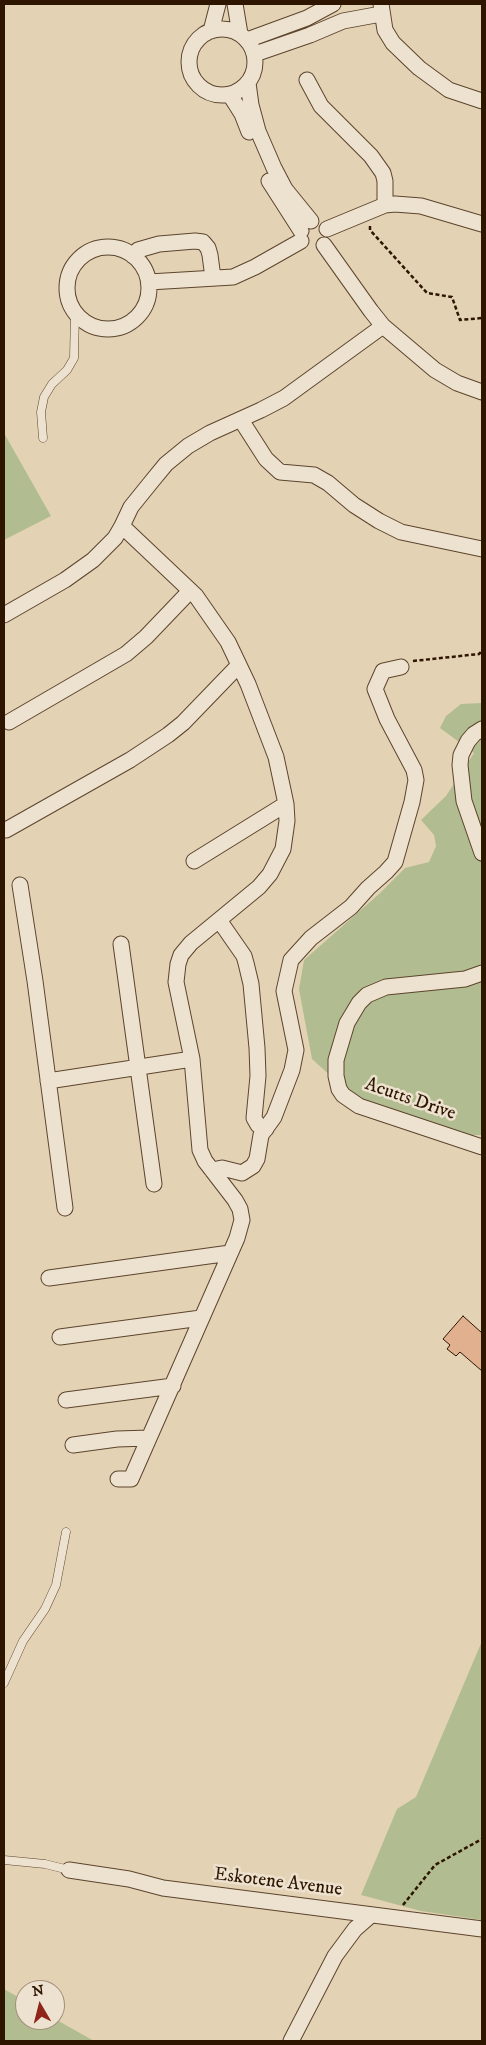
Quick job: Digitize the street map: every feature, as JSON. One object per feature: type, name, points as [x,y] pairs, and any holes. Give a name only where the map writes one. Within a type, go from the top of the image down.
[{"type":"street","points":[[211,31],[218,4]]},
{"type":"street","points":[[235,4],[243,37],[255,54],[256,64],[248,83],[240,90],[230,94],[219,95],[208,92],[199,86],[192,77],[189,66],[190,55],[194,45],[202,36],[211,31],[222,29],[243,37],[306,18],[333,4]]},
{"type":"street","points":[[255,54],[342,21],[381,9],[385,30],[393,43],[419,68],[449,90],[482,101]]},
{"type":"street","points":[[307,80],[321,106],[371,156],[383,173],[385,181],[378,208]]},
{"type":"street","points":[[149,282],[233,277],[239,275],[304,231],[318,222],[327,229],[328,237],[320,248],[309,248],[304,231],[258,131],[248,83]]},
{"type":"street","points":[[230,94],[242,114],[271,185],[304,231]]},
{"type":"street","points":[[327,229],[378,208],[412,204],[482,224]]},
{"type":"street","points":[[133,256],[138,250],[159,244],[203,242],[208,248],[210,255],[213,278]]},
{"type":"street","points":[[324,245],[370,311],[383,326],[435,370],[457,383],[482,392]]},
{"type":"street","points":[[106,247],[118,248],[133,256],[146,270],[149,282],[146,306],[139,316],[129,324],[118,328],[105,329],[88,323],[74,311],[68,294],[69,276],[74,265],[83,256],[94,250],[106,247]]},
{"type":"street","points":[[4,615],[65,580],[93,560],[115,538],[131,507],[166,464],[198,440],[242,420],[295,391],[383,326]]},
{"type":"street","points":[[242,420],[266,460],[280,472],[310,474],[320,478],[354,505],[401,532],[482,549]]},
{"type":"street","points":[[118,1479],[131,1479],[230,1254],[240,1230],[242,1214],[235,1200],[202,1156],[198,1141],[192,1059],[176,982],[176,970],[181,955],[186,948],[259,887],[275,866],[285,843],[286,804],[276,757],[240,665],[228,642],[202,604],[122,526]]},
{"type":"street","points":[[8,722],[126,654],[146,637],[190,591]]},
{"type":"street","points":[[6,830],[168,735],[184,723],[240,665]]},
{"type":"street","points":[[212,1170],[222,1168],[240,1173],[249,1170],[255,1164],[260,1140],[274,1117],[294,1062],[295,1042],[284,991],[291,960],[311,938],[351,907],[392,866],[397,854],[414,796],[416,775],[387,718],[375,689],[383,670],[401,667]]},
{"type":"street","points":[[482,729],[468,741],[461,755],[460,766],[464,801],[482,853]]},
{"type":"street","points":[[194,861],[286,804]]},
{"type":"street","points":[[20,885],[65,1208]]},
{"type":"street","points":[[219,920],[244,956],[251,984],[258,1076],[254,1118],[258,1125],[266,1129]]},
{"type":"street","points":[[121,944],[154,1184]]},
{"type":"street","name":"Acutts Drive","points":[[482,973],[465,979],[386,987],[367,995],[352,1013],[341,1039],[336,1060],[336,1076],[339,1089],[343,1095],[359,1106],[482,1147]]},
{"type":"street","points":[[48,1081],[192,1059]]},
{"type":"street","points":[[49,1278],[230,1254]]},
{"type":"street","points":[[60,1337],[201,1318]]},
{"type":"street","points":[[66,1400],[173,1386]]},
{"type":"street","points":[[73,1445],[117,1439],[149,1438]]},
{"type":"street","name":"Eskotene Avenue","points":[[69,1870],[129,1879],[162,1888],[482,1929]]},
{"type":"street","points":[[291,2041],[335,1956],[354,1929],[370,1915]]},
{"type":"lane","points":[[43,438],[41,412],[44,397],[52,384],[67,370],[74,358],[74,311]]},
{"type":"lane","points":[[4,1683],[23,1642],[45,1609],[56,1585],[66,1532]]},
{"type":"lane","points":[[4,1860],[45,1864],[69,1870]]},
{"type":"path","points":[[378,208],[370,230],[427,293],[452,297],[460,320],[482,318]]},
{"type":"path","points":[[401,667],[414,660],[479,654],[482,651]]},
{"type":"path","points":[[393,1918],[435,1865],[482,1839]]},
{"type":"green space","points":[[4,433],[51,516],[4,540]]},
{"type":"green space","points":[[482,703],[482,1135],[468,1135],[355,1098],[312,1059],[299,989],[304,960],[379,894],[405,868],[429,862],[436,846],[434,835],[421,820],[446,796],[474,753],[440,728],[446,716],[461,704]]},
{"type":"green space","points":[[482,1641],[482,1920],[421,1911],[361,1895],[397,1809],[416,1797]]},
{"type":"green space","points":[[4,1989],[15,1995],[15,2030],[65,2030],[65,2025],[94,2041],[4,2041]]},
{"type":"building","points":[[463,1316],[482,1333],[482,1371],[460,1352],[456,1356],[447,1349],[450,1345],[443,1339]]}]
